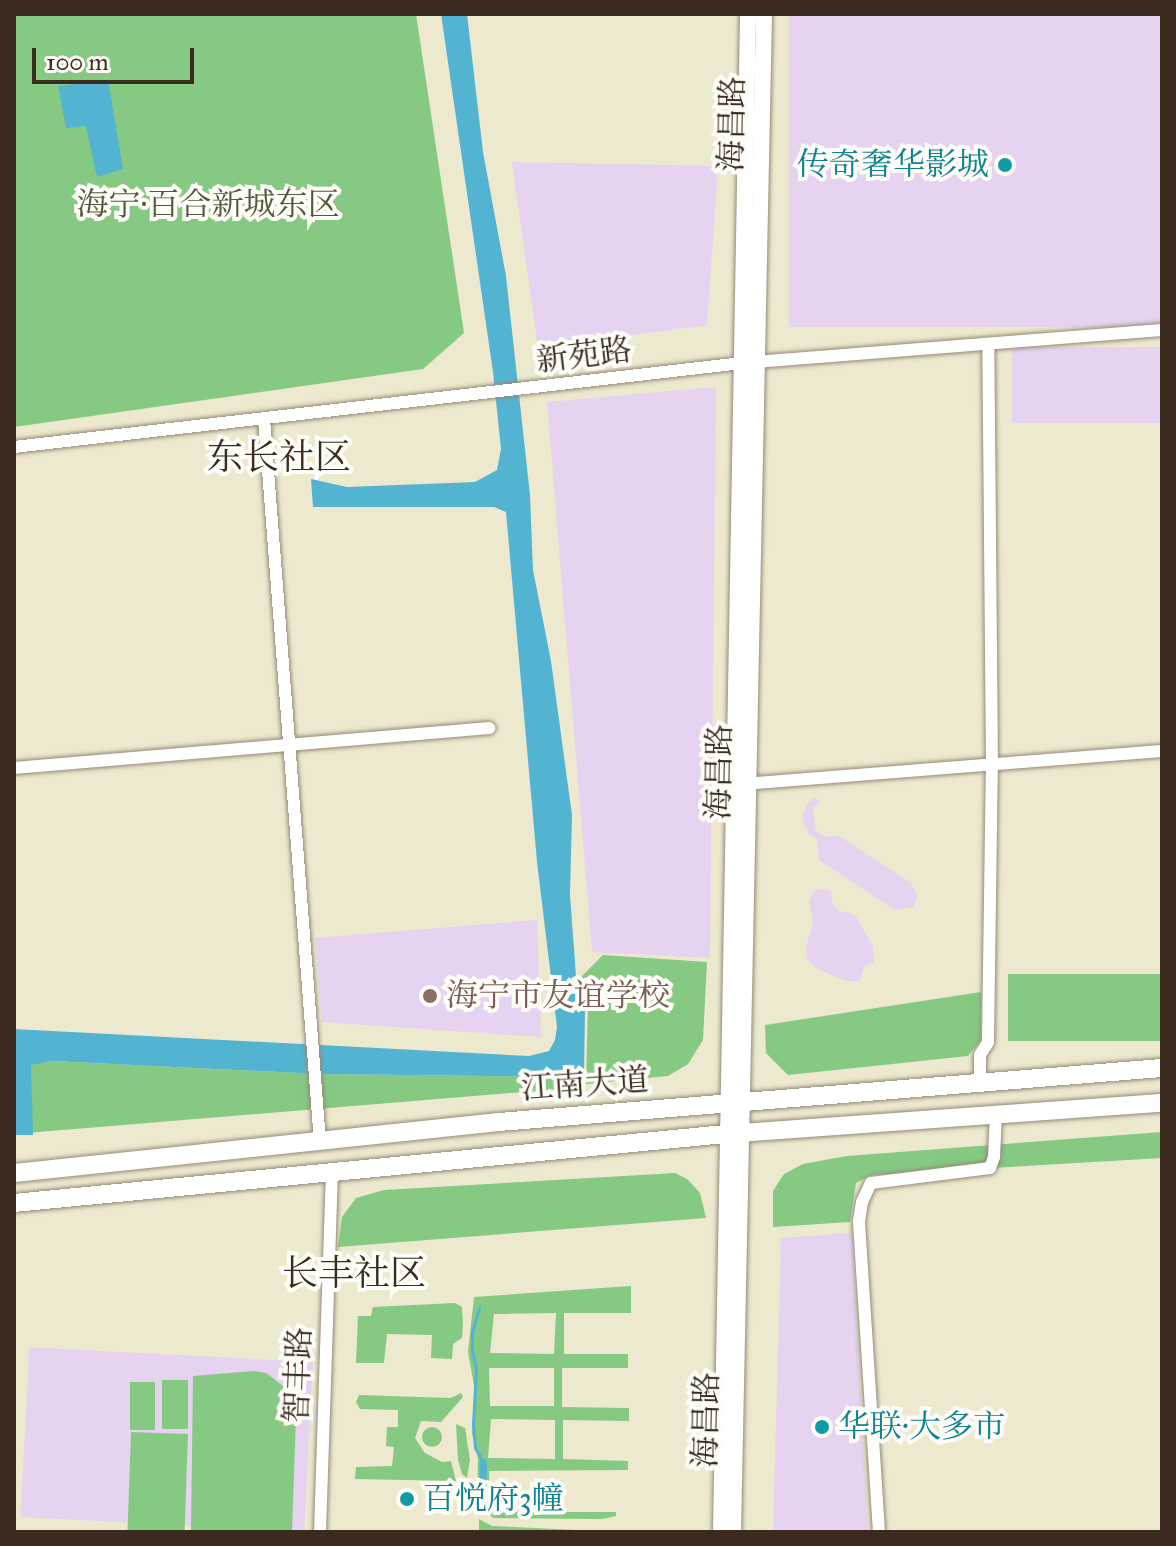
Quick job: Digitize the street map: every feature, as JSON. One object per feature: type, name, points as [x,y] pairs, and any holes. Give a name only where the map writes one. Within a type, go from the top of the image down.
[{"type":"highway","name":"江南大道","points":[[14,1173],[499,1122],[980,1086],[1162,1068]]},
{"type":"highway","name":"江南大道","points":[[14,1203],[733,1134],[1162,1103]]},
{"type":"main road","name":"海昌路","points":[[721,1532],[741,784],[748,363],[748,14]]},
{"type":"main road","name":"海昌路","points":[[748,363],[764,14]]},
{"type":"main road","name":"海昌路","points":[[733,1134],[733,1532]]},
{"type":"street","name":"新苑路","points":[[14,447],[748,363],[1162,330]]},
{"type":"street","points":[[980,1086],[980,1055],[988,1042],[992,766],[988,346]]},
{"type":"street","points":[[264,419],[287,745],[306,926],[320,1142]]},
{"type":"street","points":[[14,768],[489,728]]},
{"type":"street","points":[[741,784],[1162,751]]},
{"type":"street","points":[[879,1532],[859,1221],[862,1202],[871,1183],[990,1168],[994,1157],[996,1115]]},
{"type":"street","name":"智丰路","points":[[320,1532],[332,1171]]},
{"type":"shaded area","points":[[789,14],[1162,14],[1162,327],[789,327]]},
{"type":"shaded area","points":[[512,162],[718,166],[707,325],[538,348]]},
{"type":"shaded area","points":[[1012,347],[1162,347],[1162,423],[1012,423]]},
{"type":"shaded area","points":[[716,387],[710,958],[592,952],[547,402]]},
{"type":"shaded area","points":[[813,798],[820,800],[813,810],[816,831],[825,837],[839,836],[911,883],[917,896],[914,907],[895,910],[819,860],[817,839],[809,834],[802,819],[807,804]]},
{"type":"shaded area","points":[[814,891],[831,891],[833,905],[840,911],[855,915],[873,946],[874,962],[864,966],[860,981],[846,981],[817,969],[807,959],[806,947],[813,923],[809,902]]},
{"type":"shaded area","name":"海宁市友谊学校","points":[[537,920],[541,1037],[322,1022],[315,938]]},
{"type":"shaded area","points":[[852,1233],[868,1532],[773,1532],[781,1238]]},
{"type":"shaded area","points":[[29,1347],[313,1362],[304,1532],[20,1517]]},
{"type":"green space","name":"海宁·百合新城东区","points":[[14,14],[416,14],[464,333],[423,369],[14,427]]},
{"type":"green space","points":[[603,955],[707,962],[703,1040],[688,1064],[668,1076],[586,1084],[588,1002],[582,1000],[580,978]]},
{"type":"green space","points":[[1008,974],[1162,974],[1162,1041],[1008,1041]]},
{"type":"green space","points":[[981,992],[981,1040],[968,1056],[788,1075],[766,1053],[765,1025]]},
{"type":"green space","points":[[14,1053],[51,1061],[319,1074],[584,1077],[572,1088],[14,1134]]},
{"type":"green space","points":[[1162,1132],[1162,1158],[872,1175],[856,1183],[850,1222],[773,1227],[773,1191],[784,1174],[803,1164],[847,1156]]},
{"type":"green space","points":[[675,1173],[687,1179],[700,1193],[706,1218],[338,1247],[342,1217],[356,1198],[384,1190]]},
{"type":"green space","points":[[631,1286],[631,1313],[564,1313],[564,1354],[628,1354],[628,1368],[562,1368],[562,1407],[629,1408],[629,1421],[563,1420],[563,1459],[628,1461],[628,1470],[489,1471],[490,1512],[616,1512],[616,1516],[602,1519],[493,1518],[477,1502],[478,1458],[472,1434],[475,1391],[468,1352],[474,1297]],"holes":[[[556,1313],[554,1354],[490,1353],[494,1314]],[[489,1368],[554,1368],[554,1406],[490,1406]],[[491,1419],[555,1420],[555,1459],[488,1458]]]},
{"type":"green space","points":[[455,1303],[462,1307],[463,1323],[462,1338],[453,1344],[452,1359],[431,1358],[432,1335],[387,1334],[384,1363],[356,1363],[358,1316],[371,1316],[373,1307]]},
{"type":"green space","points":[[254,1371],[266,1373],[283,1386],[296,1415],[292,1532],[191,1532],[193,1376]]},
{"type":"green space","points":[[162,1380],[188,1380],[188,1429],[162,1429]]},
{"type":"green space","points":[[130,1382],[155,1382],[155,1430],[130,1430]]},
{"type":"green space","points":[[461,1393],[463,1397],[441,1422],[421,1421],[415,1438],[425,1453],[442,1462],[451,1461],[456,1481],[355,1479],[356,1467],[392,1466],[394,1447],[386,1446],[387,1427],[398,1427],[398,1410],[360,1409],[356,1402],[359,1395],[451,1398]]},
{"type":"green space","points":[[456,1424],[465,1428],[470,1460],[467,1478],[462,1474],[458,1460]]},
{"type":"green space","points":[[428,1427],[436,1427],[442,1437],[436,1447],[428,1447],[422,1441],[422,1433]]},
{"type":"green space","points":[[131,1432],[188,1434],[185,1532],[128,1532]]},
{"type":"green space","points":[[479,1519],[492,1526],[618,1532],[479,1532]]},
{"type":"water","points":[[441,14],[467,14],[483,152],[506,276],[530,495],[533,570],[551,661],[572,815],[570,895],[578,1003],[585,1010],[584,1077],[319,1074],[51,1061],[31,1065],[33,1135],[14,1135],[14,1029],[529,1056],[549,1051],[555,1040],[557,1027],[537,862],[506,512],[494,507],[313,507],[311,479],[347,487],[475,482],[497,470],[501,449],[493,372]]},
{"type":"water","points":[[108,80],[123,169],[97,177],[86,126],[66,128],[58,86]]},
{"type":"water","points":[[480,1456],[487,1461],[486,1508],[479,1500]]},
{"type":"waterway","points":[[479,1308],[472,1333],[472,1351],[476,1369],[473,1424],[475,1448],[480,1456]]},
{"type":"place","name":"传奇奢华影城","points":[[1005,165]]},
{"type":"place","name":"海宁市友谊学校","points":[[430,996]]},
{"type":"place","name":"华联·大多市","points":[[822,1427]]},
{"type":"place","name":"百悦府3幢","points":[[407,1499]]},
{"type":"district","name":"东长社区","points":[[279,458]]},
{"type":"district","name":"长丰社区","points":[[354,1274]]}]
